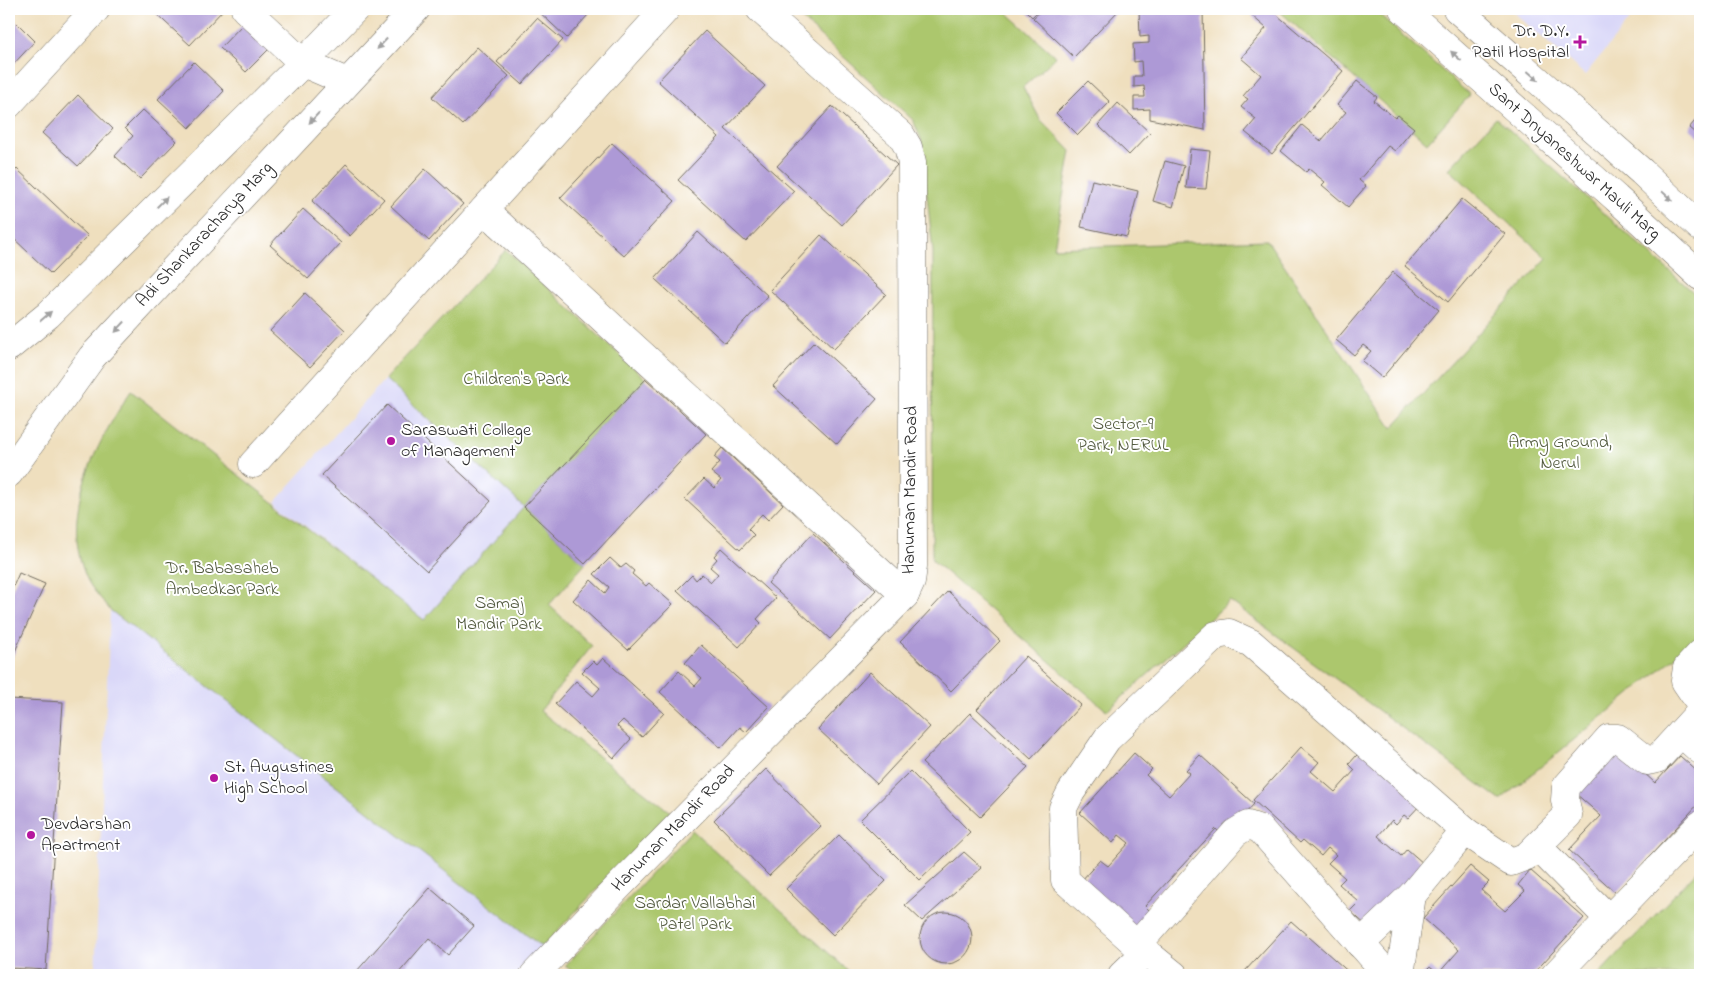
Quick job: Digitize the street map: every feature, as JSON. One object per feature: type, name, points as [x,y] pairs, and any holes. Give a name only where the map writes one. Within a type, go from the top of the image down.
[{"type":"street","points":[[9,104],[96,9]]},
{"type":"street","points":[[245,9],[303,63],[347,82]]},
{"type":"street","points":[[9,347],[48,315],[303,63],[355,9]]},
{"type":"street","name":"Adi Shankaracharya Marg","points":[[9,473],[92,357],[416,9]]},
{"type":"street","points":[[253,464],[666,9]]},
{"type":"street","name":"Hanuman Mandir Road","points":[[534,975],[905,595],[911,582],[913,566],[912,162],[908,147],[901,135],[760,9]]},
{"type":"street","name":"Sant Dnyaneshwar Mauli Marg","points":[[1402,9],[1616,198],[1700,276]]},
{"type":"street","name":"Sant Dnyaneshwar Mauli Marg","points":[[1457,9],[1642,172],[1700,228]]},
{"type":"street","points":[[1616,198],[1642,172]]},
{"type":"street","points":[[484,210],[905,595]]},
{"type":"street","points":[[1174,975],[1065,880],[1063,808],[1107,739],[1216,635],[1229,633],[1251,643],[1465,831],[1511,862],[1527,856],[1568,815],[1565,800],[1566,787],[1609,738],[1618,738],[1647,761],[1657,759],[1691,741],[1700,703],[1685,682],[1687,668],[1700,654]]},
{"type":"street","points":[[1122,975],[1235,833],[1248,825],[1260,829],[1388,975]]},
{"type":"street","points":[[1555,975],[1608,918],[1700,825]]},
{"type":"street","points":[[1360,944],[1412,895],[1465,831]]},
{"type":"street","points":[[1537,846],[1608,918]]},
{"type":"street","points":[[1400,975],[1412,895]]},
{"type":"shaded area","name":"Dr. D.Y. Patil Hospital","points":[[1510,9],[1638,9],[1585,75]]},
{"type":"shaded area","name":"Saraswati College of Management","points":[[385,379],[524,507],[424,620],[275,502]]},
{"type":"shaded area","name":"St. Augustines High School","points":[[110,610],[542,947],[515,975],[95,975]]},
{"type":"green space","points":[[791,9],[1003,9],[1056,57],[1023,87],[1040,119],[1071,151],[1054,248],[1267,240],[1392,428],[1547,258],[1449,169],[1496,118],[1700,298],[1700,637],[1500,800],[1230,601],[1107,711],[932,560],[933,252],[921,139],[913,120]]},
{"type":"green space","points":[[1277,9],[1373,9],[1470,95],[1427,143]]},
{"type":"green space","name":"Children's Park","points":[[506,250],[646,379],[524,507],[385,379]]},
{"type":"green space","name":"Dr. Babasaheb Ambedkar Park","points":[[131,391],[424,620],[524,507],[585,564],[549,605],[592,646],[540,711],[670,812],[542,947],[110,610],[87,579],[79,554],[77,530],[79,505],[94,457],[105,434]]},
{"type":"green space","name":"Sardar Vallabhai Patel Park","points":[[692,830],[853,975],[578,975],[565,966]]},
{"type":"green space","points":[[1700,868],[1700,975],[1598,975]]},
{"type":"building","points":[[151,9],[222,9],[223,10],[190,45]]},
{"type":"building","points":[[536,9],[583,9],[589,14],[567,38]]},
{"type":"building","points":[[1024,9],[1040,9],[1032,17]]},
{"type":"building","points":[[1043,9],[1120,9],[1074,57],[1033,18]]},
{"type":"building","points":[[1139,9],[1203,9],[1205,130],[1150,119],[1150,109],[1134,110],[1134,97],[1145,97],[1144,86],[1134,87],[1134,76],[1142,76],[1141,61],[1134,62],[1133,44],[1149,43],[1149,36],[1140,37]]},
{"type":"building","points":[[1259,9],[1270,9],[1343,71],[1272,154],[1245,132],[1256,119],[1241,107],[1248,99],[1243,96],[1261,75],[1241,58],[1266,28],[1252,16]]},
{"type":"building","points":[[9,15],[35,41],[9,69]]},
{"type":"building","points":[[537,18],[563,40],[522,84],[497,62]]},
{"type":"building","points":[[243,24],[269,49],[246,72],[220,48]]},
{"type":"building","points":[[705,31],[765,86],[725,129],[794,191],[746,242],[678,180],[719,137],[658,81]]},
{"type":"building","points":[[477,47],[509,76],[463,125],[432,97]]},
{"type":"building","points":[[194,62],[224,91],[189,128],[158,99]]},
{"type":"building","points":[[1088,81],[1110,102],[1078,135],[1056,113]]},
{"type":"building","points":[[1357,81],[1377,97],[1374,101],[1395,118],[1398,115],[1414,128],[1395,151],[1388,146],[1359,180],[1366,186],[1348,207],[1322,185],[1325,182],[1309,169],[1306,172],[1281,151],[1302,125],[1321,141],[1346,112],[1337,105]]},
{"type":"building","points":[[78,95],[113,129],[78,166],[42,133]]},
{"type":"building","points":[[1118,103],[1150,133],[1129,155],[1098,125]]},
{"type":"building","points":[[832,106],[897,165],[842,225],[777,166]]},
{"type":"building","points":[[143,110],[177,141],[140,179],[115,156],[133,136],[125,128]]},
{"type":"building","points":[[1700,115],[1700,137],[1689,128]]},
{"type":"building","points":[[612,143],[675,201],[624,256],[560,198]]},
{"type":"building","points":[[1190,149],[1210,151],[1206,189],[1186,188]]},
{"type":"building","points":[[1165,161],[1184,166],[1173,207],[1153,201]]},
{"type":"building","points":[[346,164],[384,199],[350,236],[312,201]]},
{"type":"building","points":[[17,169],[88,236],[51,274],[9,234],[9,177]]},
{"type":"building","points":[[425,169],[463,204],[429,241],[391,206]]},
{"type":"building","points":[[1092,180],[1138,191],[1127,237],[1081,227]]},
{"type":"building","points":[[1462,199],[1505,234],[1448,302],[1405,266]]},
{"type":"building","points":[[303,209],[341,243],[308,279],[270,245]]},
{"type":"building","points":[[698,232],[768,296],[725,343],[655,279]]},
{"type":"building","points":[[821,235],[886,294],[834,349],[770,290]]},
{"type":"building","points":[[1393,272],[1439,310],[1382,378],[1362,361],[1371,351],[1363,345],[1354,355],[1336,340]]},
{"type":"building","points":[[305,293],[345,330],[310,367],[270,331]]},
{"type":"building","points":[[814,342],[877,399],[837,444],[773,386]]},
{"type":"building","points":[[646,379],[706,434],[585,564],[524,507]]},
{"type":"building","points":[[387,405],[491,501],[427,571],[322,475]]},
{"type":"building","points":[[722,448],[783,504],[768,520],[762,514],[748,529],[754,535],[740,550],[685,499],[704,479],[714,488],[721,480],[711,472],[720,462],[714,457]]},
{"type":"building","points":[[813,533],[876,590],[830,639],[768,583]]},
{"type":"building","points":[[721,548],[776,598],[757,619],[761,623],[739,647],[677,590],[692,575],[696,580],[702,574],[711,582],[718,574],[710,567],[717,559],[714,556]]},
{"type":"building","points":[[610,558],[621,568],[626,564],[634,571],[632,574],[646,586],[649,583],[673,604],[628,650],[573,600],[591,580],[605,593],[609,587],[594,574]]},
{"type":"building","points":[[19,573],[45,584],[9,665],[9,596]]},
{"type":"building","points":[[948,591],[1000,641],[951,691],[900,642]]},
{"type":"building","points":[[701,645],[769,707],[746,732],[740,727],[721,748],[660,692],[679,671],[695,686],[702,678],[685,663]]},
{"type":"building","points":[[1026,656],[1081,705],[1031,759],[977,709]]},
{"type":"building","points":[[603,658],[664,713],[642,737],[623,720],[617,726],[631,739],[614,758],[555,704],[576,681],[593,696],[600,688],[582,672],[593,661],[597,665]]},
{"type":"building","points":[[870,672],[930,727],[877,784],[818,729]]},
{"type":"building","name":"Devdarshan Apartment","points":[[9,699],[63,702],[46,970],[9,968]]},
{"type":"building","points":[[970,713],[1028,767],[980,817],[922,763]]},
{"type":"building","points":[[1301,747],[1319,762],[1311,771],[1335,792],[1355,770],[1349,764],[1364,747],[1424,801],[1408,818],[1404,815],[1396,824],[1392,820],[1378,836],[1401,856],[1407,849],[1424,864],[1367,926],[1350,911],[1359,902],[1339,884],[1345,878],[1328,863],[1336,855],[1328,848],[1321,856],[1303,840],[1300,843],[1253,800]]},
{"type":"building","points":[[1616,747],[1655,783],[1680,756],[1700,774],[1700,802],[1616,893],[1569,850],[1601,816],[1574,792]]},
{"type":"building","points":[[1134,753],[1152,769],[1146,775],[1169,796],[1190,773],[1186,770],[1200,755],[1254,804],[1224,837],[1216,829],[1145,906],[1153,914],[1137,932],[1081,881],[1100,860],[1108,866],[1129,843],[1119,835],[1113,843],[1080,813]]},
{"type":"building","points":[[766,769],[821,826],[769,876],[714,820]]},
{"type":"building","points":[[910,771],[970,832],[920,880],[860,820]]},
{"type":"building","points":[[839,835],[886,881],[833,935],[786,889]]},
{"type":"building","points":[[964,852],[982,868],[922,921],[905,905]]},
{"type":"building","points":[[1470,866],[1489,882],[1481,890],[1505,911],[1525,891],[1518,885],[1530,870],[1584,918],[1532,975],[1422,975],[1430,967],[1438,974],[1459,950],[1423,918]]},
{"type":"building","points":[[430,888],[474,926],[448,955],[429,938],[397,975],[360,975],[356,972]]},
{"type":"building","points":[[941,912],[951,912],[960,916],[968,924],[972,938],[968,952],[960,960],[951,964],[941,964],[932,960],[924,952],[920,943],[920,933],[924,924],[932,916]]},
{"type":"building","points":[[1291,921],[1352,975],[1250,975],[1245,971]]},
{"type":"place","name":"Dr. D.Y. Patil Hospital","points":[[1580,42]]},
{"type":"place","name":"Saraswati College of Management","points":[[391,441]]},
{"type":"place","name":"St. Augustines High School","points":[[214,778]]},
{"type":"place","name":"Devdarshan Apartment","points":[[31,835]]},
{"type":"park label","name":"Sector-9 Park, NERUL","points":[[1123,435]]},
{"type":"park label","name":"Army Ground, Nerul","points":[[1560,453]]},
{"type":"park label","name":"Samaj Mandir Park","points":[[499,614]]}]
